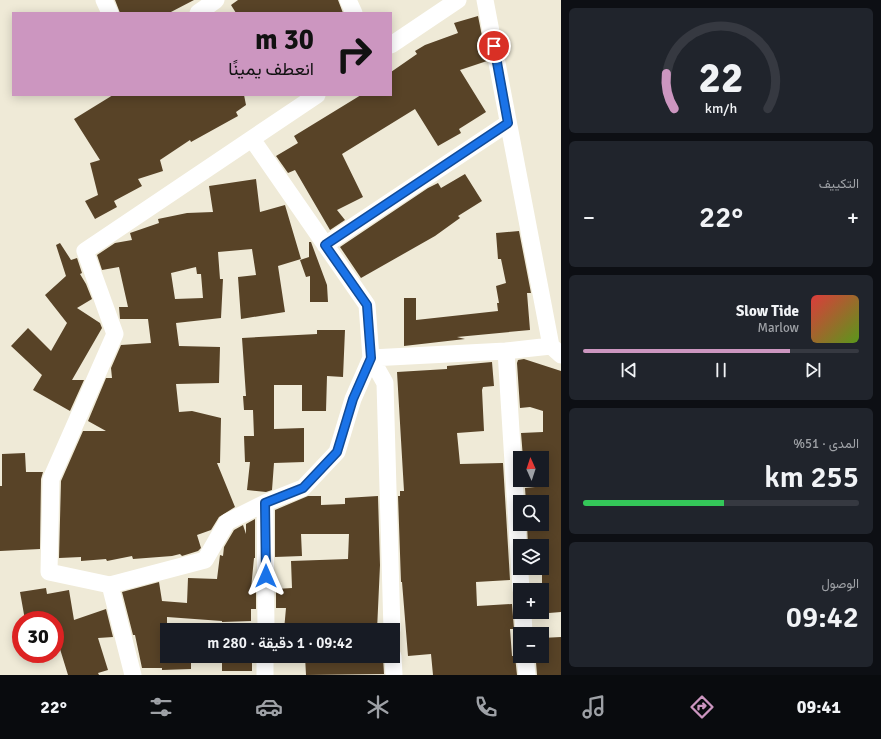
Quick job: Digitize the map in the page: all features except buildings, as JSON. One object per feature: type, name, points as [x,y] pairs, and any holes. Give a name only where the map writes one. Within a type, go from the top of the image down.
[{"type":"street","points":[[104,0],[110,12]]},
{"type":"street","points":[[199,12],[216,0]]},
{"type":"street","points":[[348,0],[354,12]]},
{"type":"street","points":[[392,44],[458,0]]},
{"type":"street","points":[[371,358],[506,350],[556,350],[508,123],[485,0]]},
{"type":"street","points":[[316,96],[85,251],[115,334],[51,479],[49,572],[110,585],[205,560],[227,522],[265,503],[303,488],[337,452],[353,399],[371,358]]},
{"type":"street","points":[[325,245],[508,123]]},
{"type":"street","points":[[252,139],[367,305],[371,358],[385,383],[392,623]]},
{"type":"street","points":[[506,350],[521,583]]},
{"type":"street","points":[[265,503],[266,623]]},
{"type":"street","points":[[110,585],[133,675]]},
{"type":"street","points":[[264,675],[265,663]]},
{"type":"street","points":[[393,663],[394,675]]},
{"type":"street","points":[[526,663],[527,675]]},
{"type":"route","points":[[266,576],[265,503],[303,488],[337,452],[353,399],[371,358],[367,305],[325,245],[508,123],[494,46]]}]
